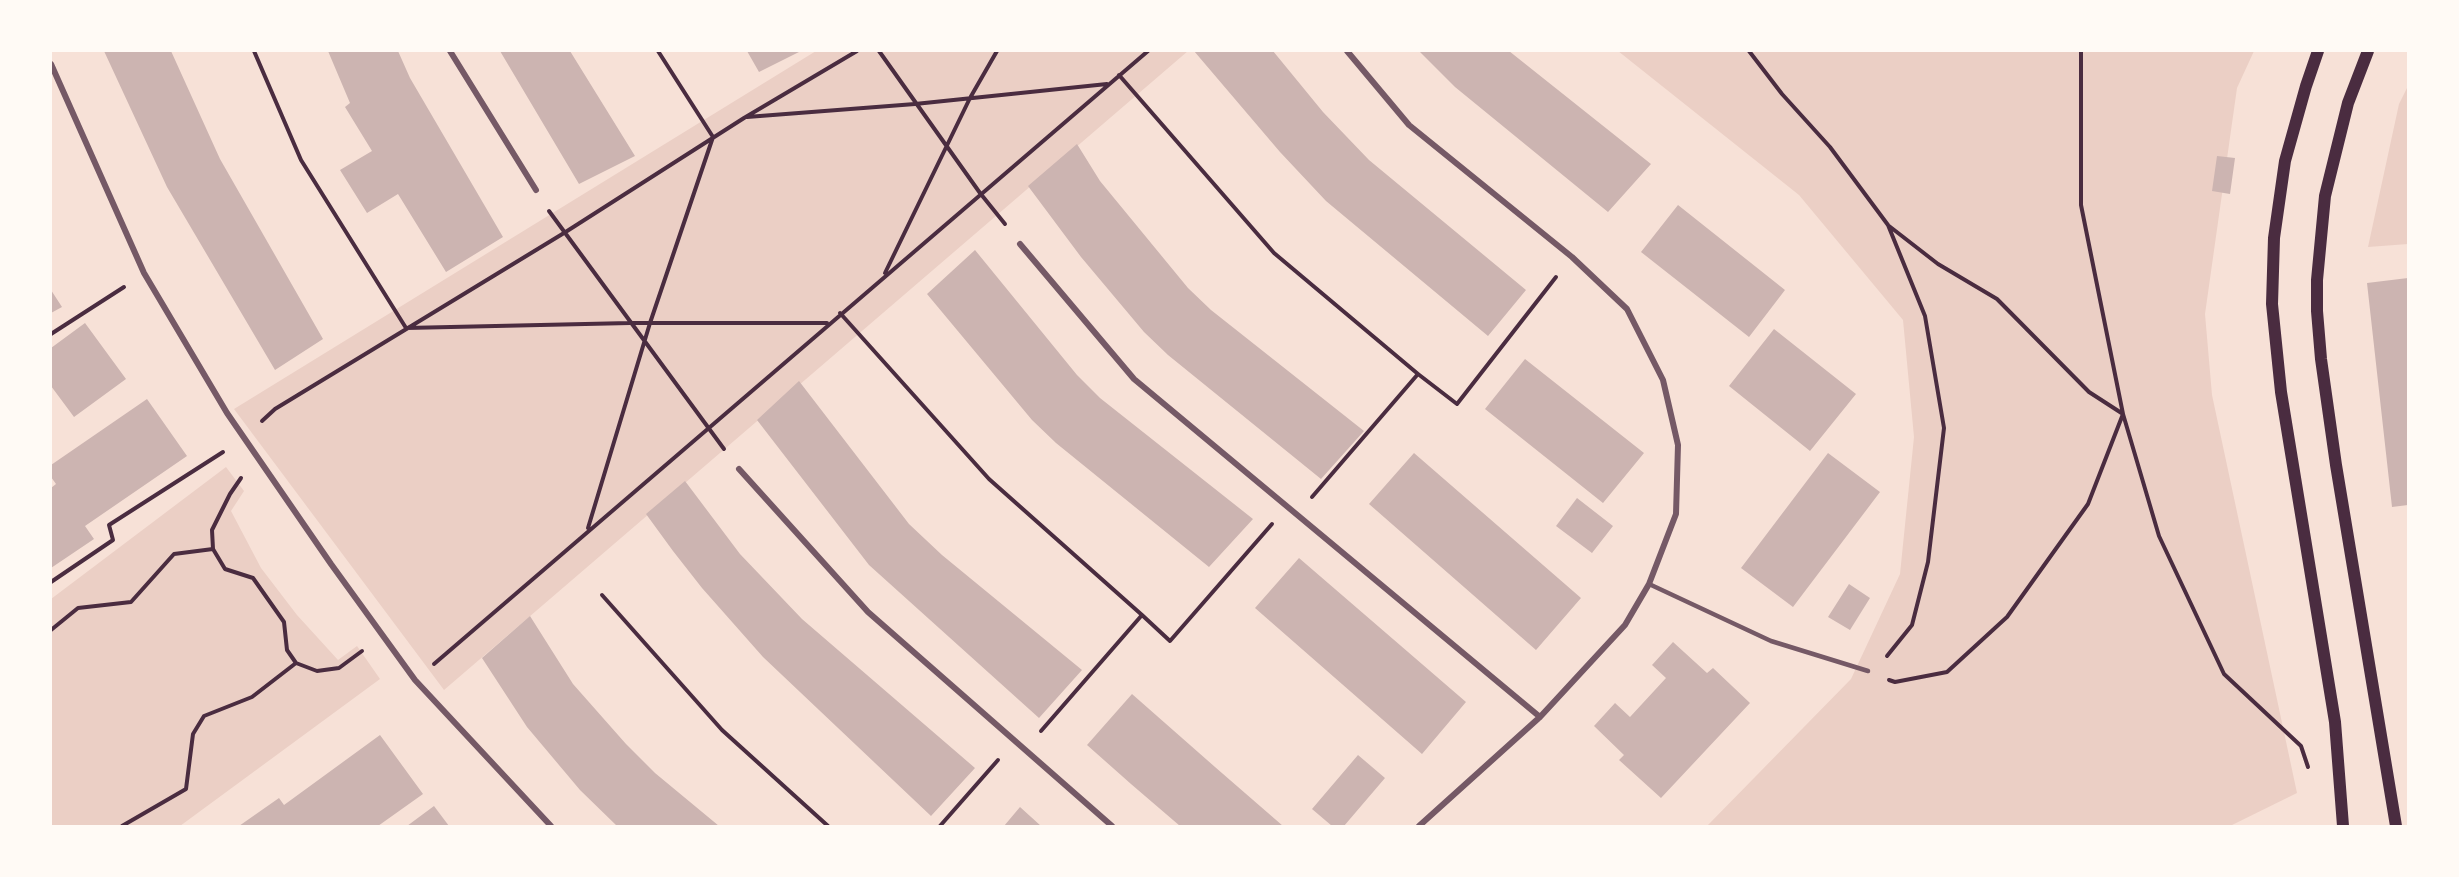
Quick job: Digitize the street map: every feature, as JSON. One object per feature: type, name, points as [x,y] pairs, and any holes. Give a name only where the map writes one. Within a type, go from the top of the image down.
[{"type":"main road","points":[[2318,51],[2285,161],[2274,238],[2272,304],[2281,392],[2335,722],[2343,826]]},
{"type":"main road","points":[[2368,51],[2348,103],[2325,196],[2317,280],[2317,311],[2330,423],[2396,826]]},
{"type":"street","points":[[450,51],[536,189]]},
{"type":"street","points":[[1347,51],[1410,125],[1572,257],[1627,309],[1663,380],[1678,445],[1676,514],[1649,584],[1625,625],[1540,717],[1419,826]]},
{"type":"street","points":[[51,64],[144,273],[227,413],[415,680],[551,826]]},
{"type":"street","points":[[1020,244],[1134,379],[1540,717]]},
{"type":"street","points":[[739,469],[868,612],[1112,826]]},
{"type":"lane","points":[[1649,584],[1771,641],[1868,671]]},
{"type":"path","points":[[254,51],[301,160],[406,328]]},
{"type":"path","points":[[658,51],[713,137]]},
{"type":"path","points":[[51,582],[113,540],[109,525],[244,438],[275,409],[564,232],[744,117],[857,51]]},
{"type":"path","points":[[879,51],[980,194],[1020,244]]},
{"type":"path","points":[[884,276],[970,98],[997,51]]},
{"type":"path","points":[[415,680],[828,323],[1148,51]]},
{"type":"path","points":[[1749,51],[1782,94],[1830,147],[1888,225],[1925,316],[1944,428],[1928,562],[1912,625],[1890,653],[1868,671],[1895,682],[1947,672],[2007,617],[2088,504],[2123,414]]},
{"type":"path","points":[[2081,51],[2081,205],[2123,414],[2159,536],[2224,674],[2301,746],[2311,776]]},
{"type":"path","points":[[1119,75],[1274,253],[1457,404],[1572,257]]},
{"type":"path","points":[[744,117],[915,104],[1107,84]]},
{"type":"path","points":[[588,529],[650,323],[713,137]]},
{"type":"path","points":[[536,189],[564,232],[706,428],[739,469]]},
{"type":"path","points":[[1888,225],[1938,264],[1997,298],[2089,392],[2123,414]]},
{"type":"path","points":[[51,334],[144,273]]},
{"type":"path","points":[[840,313],[989,479],[1170,641],[1288,505]]},
{"type":"path","points":[[406,328],[630,323],[828,323]]},
{"type":"path","points":[[1298,514],[1418,374]]},
{"type":"path","points":[[256,455],[230,494],[212,530],[213,549],[225,569],[253,578],[284,622],[287,650],[296,663],[317,671],[339,668],[382,635]]},
{"type":"path","points":[[51,630],[78,608],[131,602],[174,554],[213,549]]},
{"type":"path","points":[[602,595],[722,730],[828,826]]},
{"type":"path","points":[[1024,750],[1142,615]]},
{"type":"path","points":[[122,826],[186,789],[193,734],[204,716],[252,697],[296,663]]},
{"type":"path","points":[[940,826],[1015,741]]},
{"type":"shaded area","points":[[816,51],[1188,51],[444,690],[234,409]]},
{"type":"shaded area","points":[[1618,51],[2254,51],[2237,88],[2205,314],[2212,395],[2297,793],[2230,826],[1707,826],[1851,679],[1900,574],[1914,437],[1903,320],[1799,195]]},
{"type":"shaded area","points":[[2408,86],[2408,244],[2368,247],[2399,104]]},
{"type":"shaded area","points":[[226,467],[244,491],[231,511],[261,568],[297,615],[338,660],[357,646],[380,679],[180,826],[51,826],[51,599]]},
{"type":"building","points":[[104,51],[171,51],[220,159],[323,339],[275,370],[167,187]]},
{"type":"building","points":[[328,51],[398,51],[410,78],[503,237],[446,272],[398,194],[367,213],[340,170],[372,151],[345,107],[350,103]]},
{"type":"building","points":[[500,51],[570,51],[635,156],[579,184]]},
{"type":"building","points":[[747,51],[801,51],[759,72]]},
{"type":"building","points":[[1194,51],[1273,51],[1323,112],[1369,160],[1526,290],[1488,336],[1326,201],[1280,152]]},
{"type":"building","points":[[1419,51],[1509,51],[1651,164],[1608,212],[1455,87]]},
{"type":"building","points":[[1077,144],[1100,181],[1188,288],[1211,310],[1364,431],[1321,479],[1168,355],[1144,332],[1081,257],[1028,186]]},
{"type":"building","points":[[2217,156],[2235,158],[2230,194],[2212,191]]},
{"type":"building","points":[[1678,205],[1785,290],[1749,337],[1641,252]]},
{"type":"building","points":[[975,250],[1077,375],[1100,398],[1253,519],[1209,567],[1056,443],[1032,420],[927,294]]},
{"type":"building","points":[[2408,278],[2408,505],[2392,507],[2367,283]]},
{"type":"building","points":[[51,290],[62,307],[51,313]]},
{"type":"building","points":[[85,323],[126,379],[74,417],[51,386],[51,348]]},
{"type":"building","points":[[1774,329],[1856,394],[1810,451],[1729,386]]},
{"type":"building","points":[[1525,359],[1644,453],[1603,503],[1485,409]]},
{"type":"building","points":[[799,381],[909,524],[942,555],[1082,670],[1039,718],[869,565],[757,420]]},
{"type":"building","points":[[147,399],[187,456],[85,526],[94,539],[51,568],[51,488],[56,484],[51,477],[51,465]]},
{"type":"building","points":[[1414,453],[1581,598],[1536,650],[1369,504]]},
{"type":"building","points":[[1828,453],[1880,492],[1793,607],[1741,568]]},
{"type":"building","points":[[685,481],[740,554],[802,619],[975,768],[931,816],[763,657],[702,588],[673,551],[646,514]]},
{"type":"building","points":[[1577,498],[1613,526],[1592,553],[1556,526]]},
{"type":"building","points":[[1299,558],[1466,702],[1422,754],[1255,608]]},
{"type":"building","points":[[1849,584],[1870,598],[1850,630],[1828,617]]},
{"type":"building","points":[[530,616],[573,684],[626,744],[655,773],[719,826],[617,826],[580,790],[527,727],[482,658]]},
{"type":"building","points":[[1673,642],[1707,673],[1713,668],[1750,703],[1661,798],[1619,760],[1624,755],[1594,726],[1615,703],[1630,717],[1666,678],[1652,665]]},
{"type":"building","points":[[1132,694],[1283,826],[1180,826],[1131,784],[1087,745]]},
{"type":"building","points":[[380,735],[423,794],[378,826],[239,826],[279,798],[284,805]]},
{"type":"building","points":[[1358,755],[1385,778],[1344,826],[1332,826],[1312,809]]},
{"type":"building","points":[[434,806],[449,826],[407,826]]},
{"type":"building","points":[[1020,807],[1041,826],[1004,826]]}]
